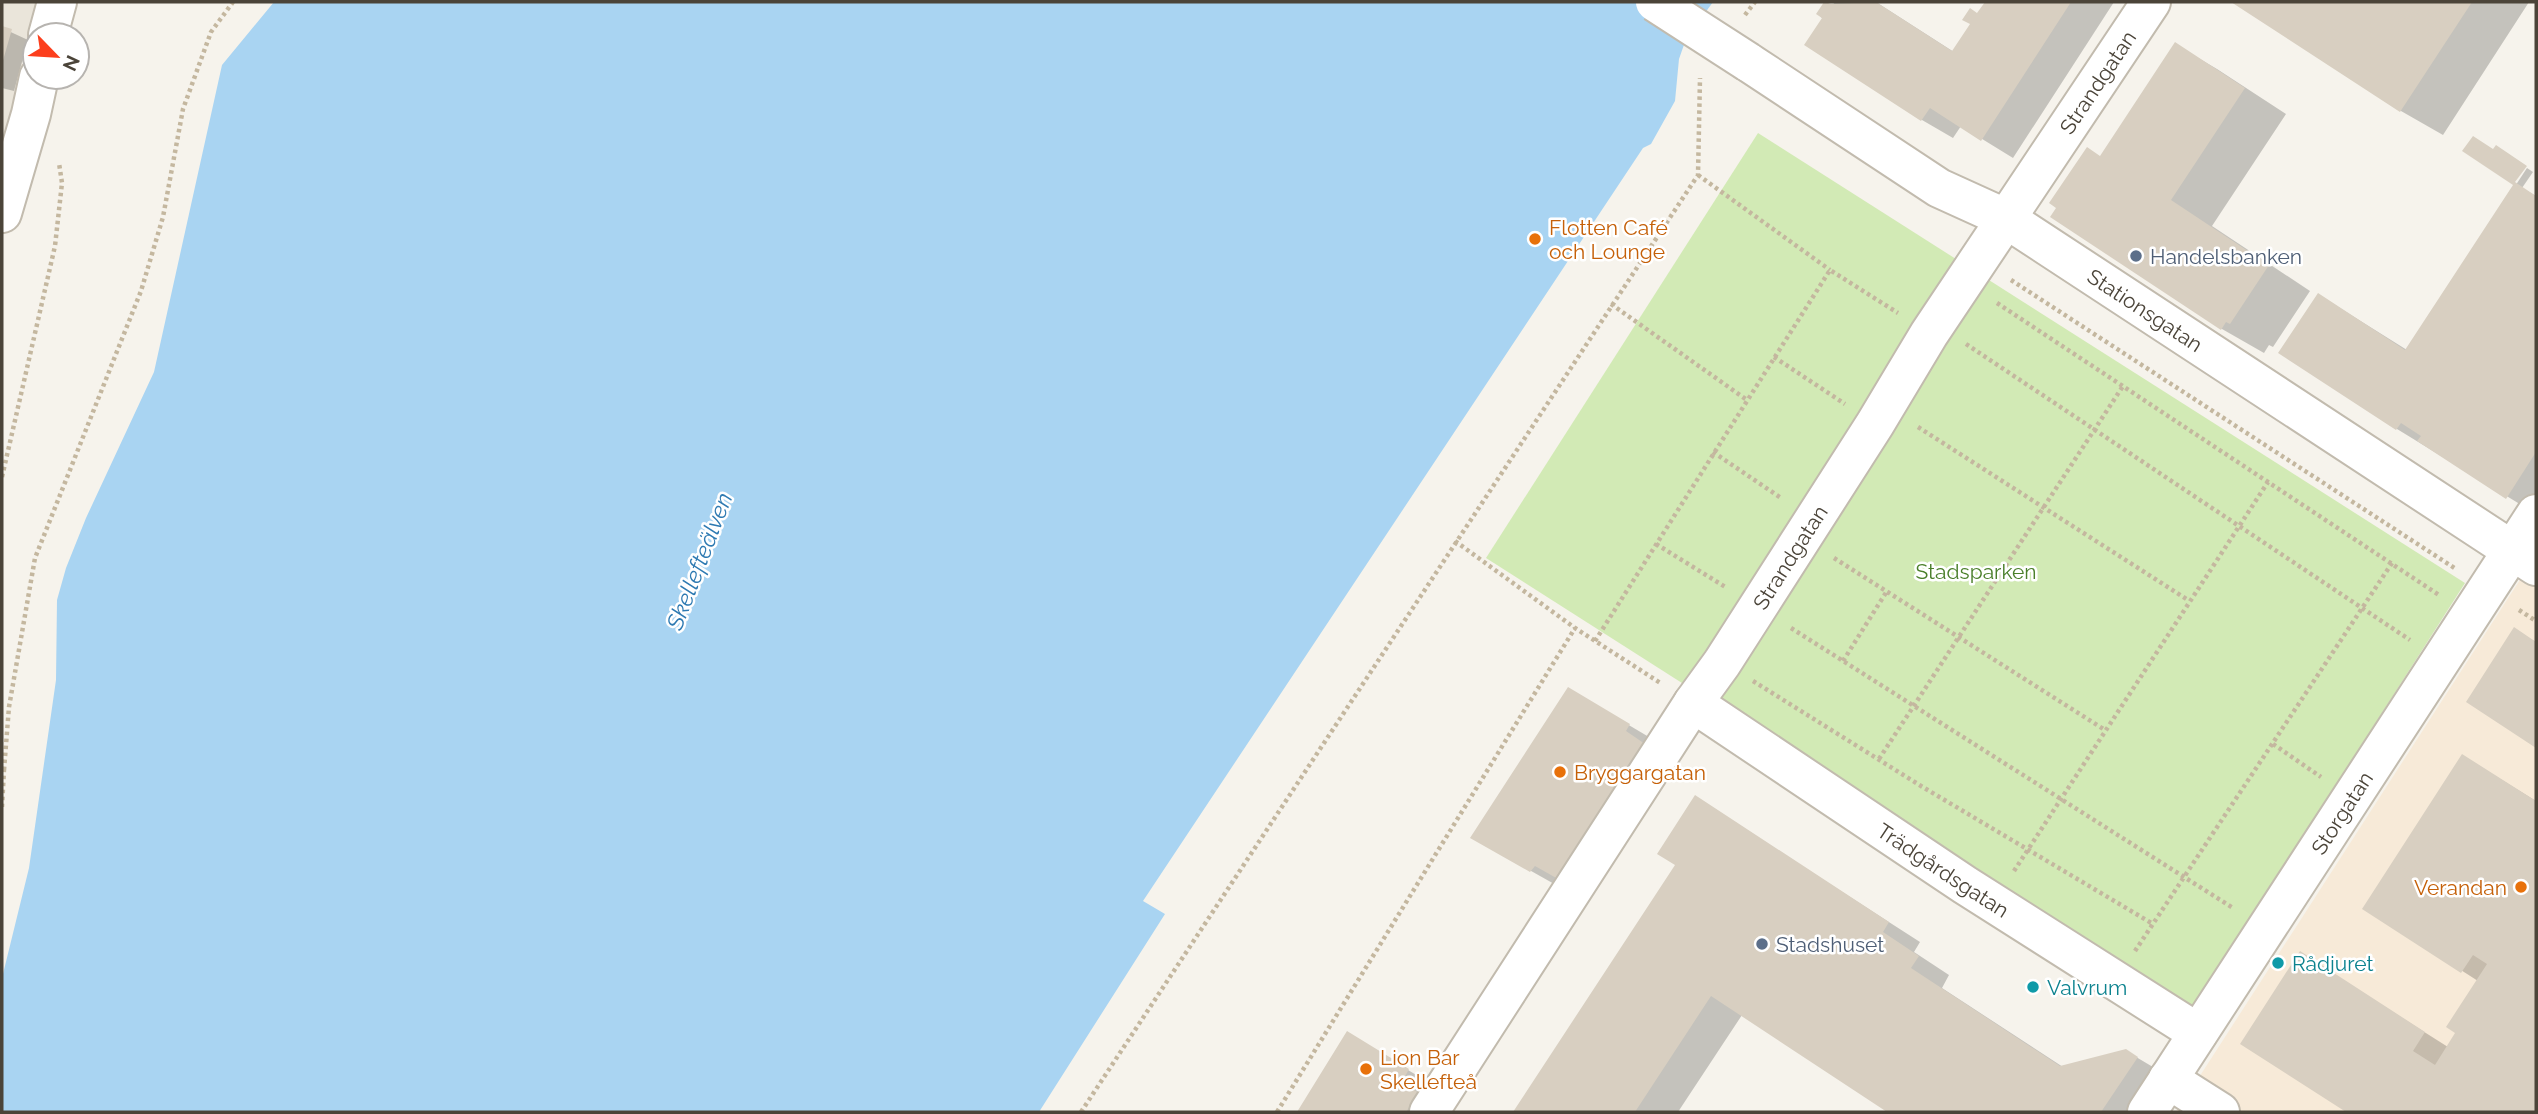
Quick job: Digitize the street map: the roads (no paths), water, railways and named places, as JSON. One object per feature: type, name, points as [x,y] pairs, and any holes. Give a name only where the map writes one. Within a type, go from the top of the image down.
[{"type":"street","points":[[52,21],[57,2]]},
{"type":"street","name":"Stationsgatan","points":[[1655,2],[1939,188],[2005,218],[2524,558]]},
{"type":"street","name":"Strandgatan","points":[[1429,1112],[1693,703],[1722,663],[2005,218],[2151,2]]},
{"type":"street","points":[[2,213],[36,91]]},
{"type":"street","name":"Storgatan","points":[[2147,1112],[2478,601],[2524,558],[2536,514]]},
{"type":"street","name":"Trädgårdsgatan","points":[[1693,703],[1965,885],[2198,1033]]},
{"type":"street","points":[[2168,1079],[2220,1112]]},
{"type":"water","name":"Skellefteälven","points":[[274,2],[1713,2],[1686,39],[1679,59],[1675,101],[1651,144],[1643,148],[1143,901],[1165,914],[1039,1112],[2,1112],[2,978],[29,868],[56,680],[57,600],[66,568],[86,518],[154,372],[222,65]]},
{"type":"place","name":"Flotten Café och Lounge","points":[[1535,239]]},
{"type":"place","name":"Handelsbanken","points":[[2136,256]]},
{"type":"place","name":"Bryggargatan","points":[[1560,772]]},
{"type":"place","name":"Verandan","points":[[2521,887]]},
{"type":"place","name":"Stadshuset","points":[[1762,944]]},
{"type":"place","name":"Rådjuret","points":[[2278,963]]},
{"type":"place","name":"Valvrum","points":[[2033,987]]},
{"type":"place","name":"Lion Bar Skellefteå","points":[[1366,1069]]},
{"type":"park label","name":"Stadsparken","points":[[1976,571]]}]
